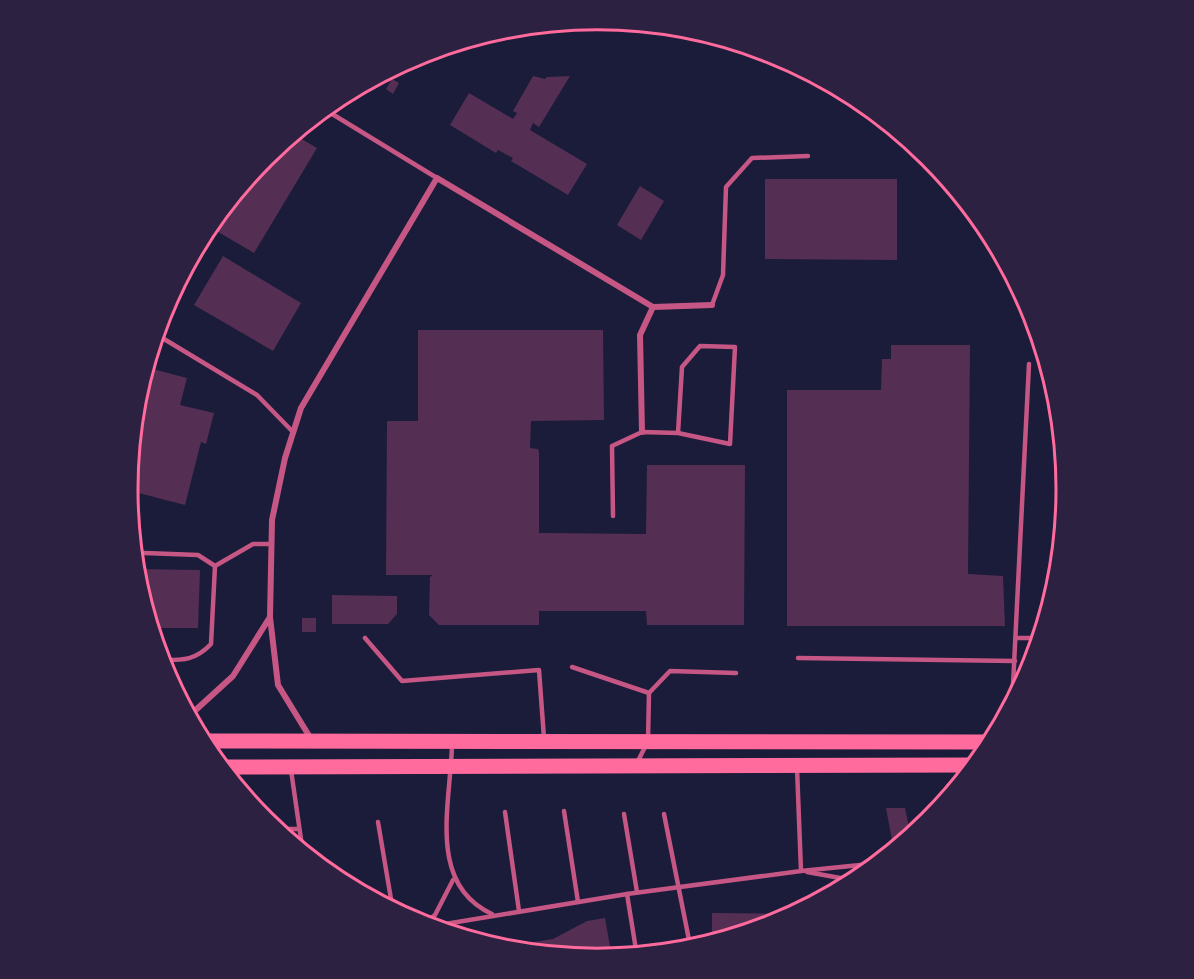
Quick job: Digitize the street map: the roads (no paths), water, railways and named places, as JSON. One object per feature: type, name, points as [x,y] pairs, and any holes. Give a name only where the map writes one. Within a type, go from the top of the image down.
[{"type":"main road","points":[[212,741],[453,739],[981,742]]},
{"type":"main road","points":[[231,767],[452,765],[520,768],[636,765],[716,768],[965,765]]},
{"type":"street","points":[[312,740],[278,685],[270,617],[272,520],[301,408],[437,178],[653,307],[712,305]]},
{"type":"street","points":[[642,432],[640,335],[653,307]]},
{"type":"street","points":[[195,711],[233,676],[270,617]]},
{"type":"lane","points":[[332,114],[437,178]]},
{"type":"lane","points":[[712,305],[723,275],[726,187],[752,158],[808,156]]},
{"type":"lane","points":[[163,339],[257,396],[293,432]]},
{"type":"lane","points":[[613,516],[612,446],[642,432],[678,433],[730,444],[735,347],[700,346],[682,367],[678,433]]},
{"type":"lane","points":[[1013,683],[1029,364]]},
{"type":"lane","points":[[214,566],[253,544],[272,544]]},
{"type":"lane","points":[[145,553],[198,555],[214,566]]},
{"type":"lane","points":[[170,660],[189,660],[201,655],[211,644],[214,566]]},
{"type":"lane","points":[[365,638],[402,681],[539,670],[544,741]]},
{"type":"lane","points":[[1016,638],[1032,638]]},
{"type":"lane","points":[[798,658],[1015,661]]},
{"type":"lane","points":[[572,667],[649,693]]},
{"type":"lane","points":[[636,765],[648,741],[649,693],[670,671],[736,673]]},
{"type":"lane","points":[[453,739],[446,828],[453,880],[477,908],[492,914]]},
{"type":"lane","points":[[797,766],[801,871]]},
{"type":"lane","points":[[290,767],[301,841]]},
{"type":"lane","points":[[564,811],[578,902]]},
{"type":"lane","points":[[505,812],[519,911]]},
{"type":"lane","points":[[624,814],[637,892]]},
{"type":"lane","points":[[664,814],[689,940]]},
{"type":"lane","points":[[378,822],[391,900]]},
{"type":"lane","points":[[288,829],[299,829]]},
{"type":"lane","points":[[445,923],[637,892],[863,864]]},
{"type":"lane","points":[[801,871],[842,878]]},
{"type":"lane","points":[[431,918],[435,915],[453,880]]},
{"type":"lane","points":[[627,894],[636,947]]}]
